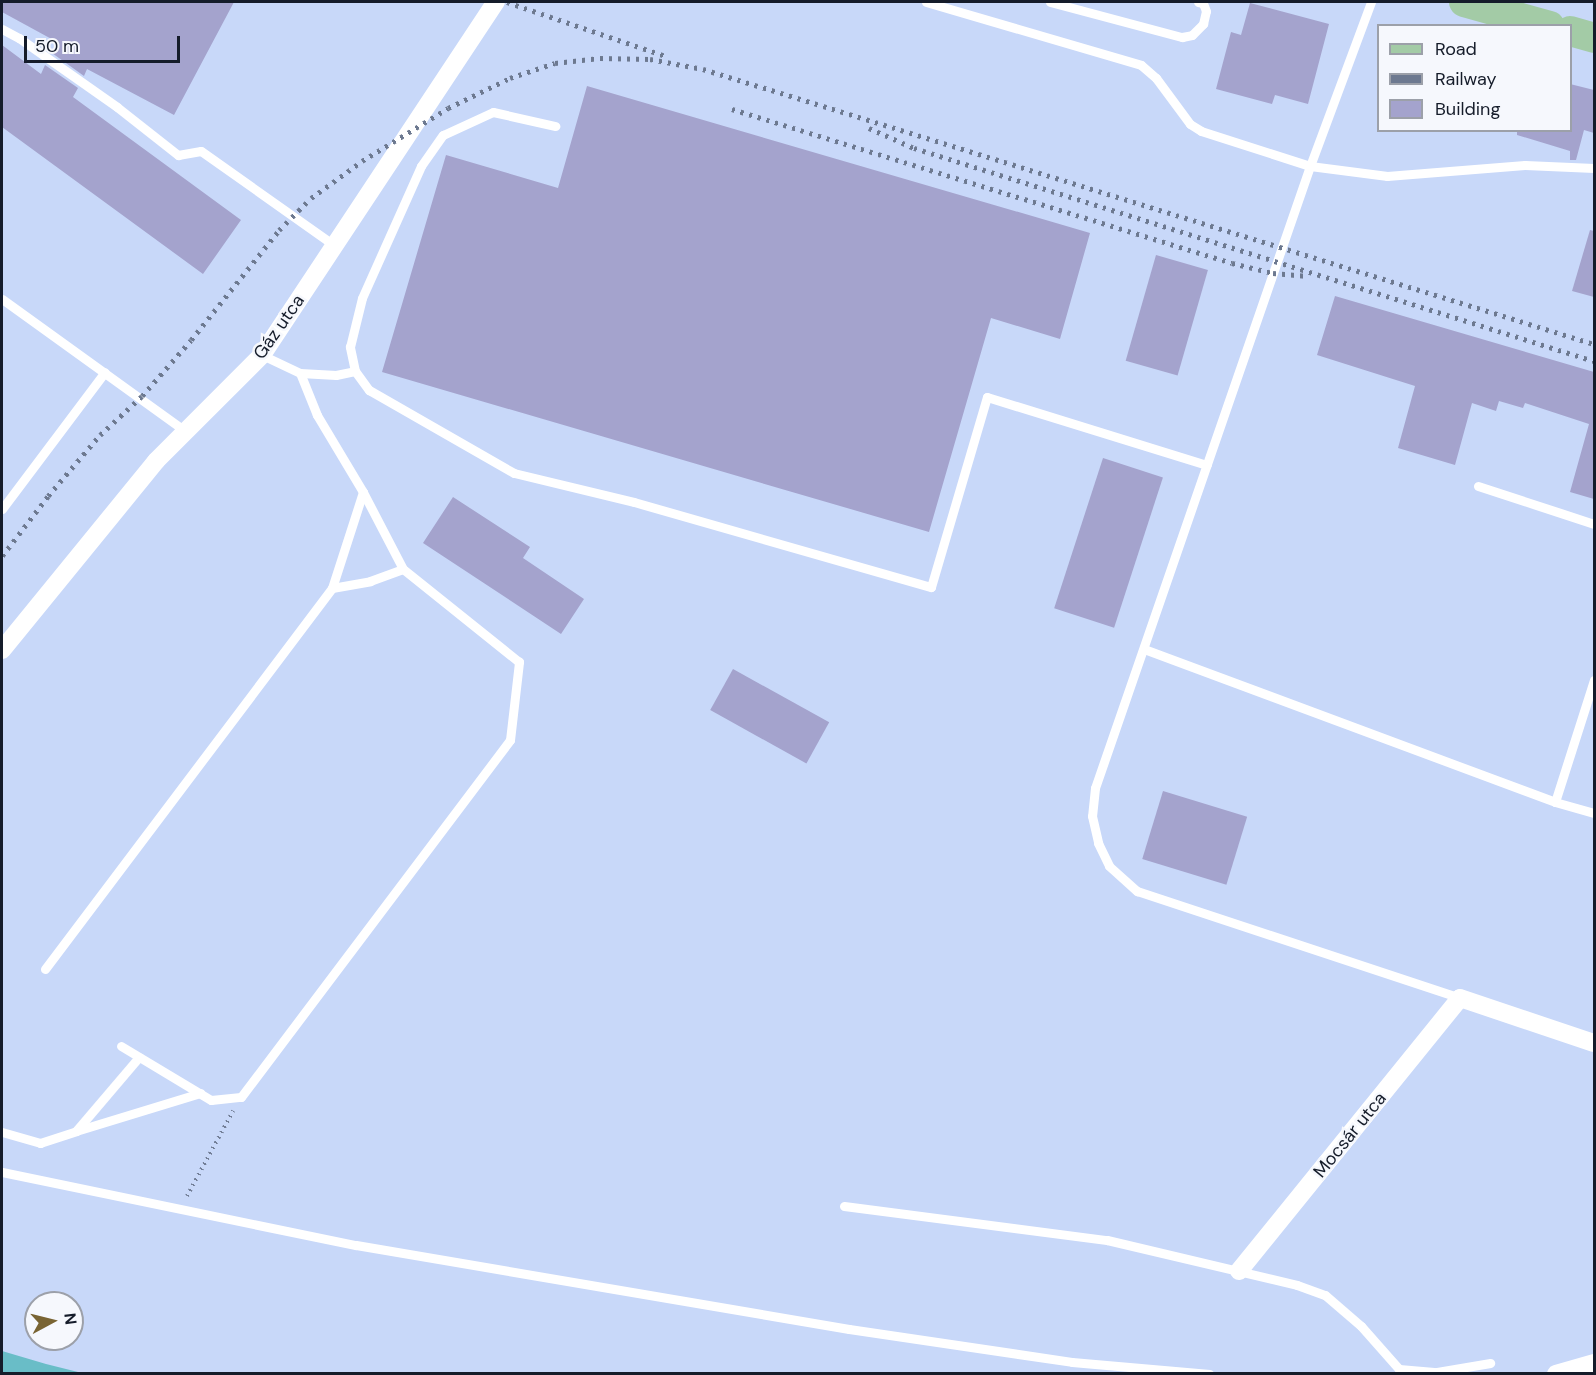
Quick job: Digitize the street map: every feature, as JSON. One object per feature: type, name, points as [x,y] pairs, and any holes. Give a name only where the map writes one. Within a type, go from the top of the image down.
[{"type":"main road","points":[[1464,2],[1543,24]]},
{"type":"main road","points":[[1572,32],[1594,38]]},
{"type":"street","name":"Gáz utca","points":[[2,650],[156,461],[262,355],[496,2]]},
{"type":"street","points":[[1460,998],[1594,1043]]},
{"type":"street","name":"Mocsár utca","points":[[1239,1271],[1460,998]]},
{"type":"street","points":[[1556,1374],[1594,1363]]},
{"type":"lane","points":[[926,2],[1142,65],[1156,78],[1190,124],[1201,131],[1310,166],[1387,176],[1525,165],[1594,168]]},
{"type":"lane","points":[[1050,2],[1182,37],[1192,35],[1203,24],[1206,11],[1203,3],[1198,2]]},
{"type":"lane","points":[[1371,2],[1310,166],[1095,788],[1092,816],[1098,843],[1109,866],[1137,891],[1460,998]]},
{"type":"lane","points":[[2,29],[19,38],[109,101],[178,155],[201,151],[335,246]]},
{"type":"lane","points":[[555,126],[493,112],[443,135],[421,166],[362,298],[350,347],[355,370],[369,390],[514,473],[634,502],[931,587],[987,397],[1207,465]]},
{"type":"lane","points":[[2,299],[185,432]]},
{"type":"lane","points":[[262,355],[300,373],[336,375],[355,370]]},
{"type":"lane","points":[[2,508],[105,372]]},
{"type":"lane","points":[[121,1046],[212,1100],[241,1097],[510,740],[519,662],[404,569],[363,492],[317,415],[300,373]]},
{"type":"lane","points":[[1478,486],[1594,524]]},
{"type":"lane","points":[[45,969],[332,588],[363,492]]},
{"type":"lane","points":[[332,588],[370,581],[404,569]]},
{"type":"lane","points":[[1144,649],[1555,802],[1594,813]]},
{"type":"lane","points":[[1555,802],[1594,680]]},
{"type":"lane","points":[[76,1131],[139,1057]]},
{"type":"lane","points":[[2,1132],[40,1143],[200,1093]]},
{"type":"lane","points":[[2,1172],[356,1245],[849,1329],[1072,1362],[1209,1374]]},
{"type":"lane","points":[[844,1206],[1107,1240],[1297,1285],[1325,1295],[1361,1326],[1399,1369],[1437,1372],[1490,1363]]},
{"type":"path","points":[[179,1210],[241,1097]]},
{"type":"shaded area","points":[[2,1351],[46,1364],[82,1373],[2,1373]]},
{"type":"building","points":[[2,2],[234,2],[174,115],[87,69],[84,76],[52,53],[57,42],[2,12]]},
{"type":"building","points":[[1250,3],[1329,24],[1308,104],[1275,95],[1272,104],[1216,89],[1231,32],[1241,35]]},
{"type":"building","points":[[2,45],[41,74],[45,65],[78,88],[73,97],[241,220],[203,274],[2,127]]},
{"type":"building","points":[[1572,84],[1594,90],[1594,133],[1584,130],[1576,160],[1570,160],[1570,151],[1517,135],[1517,132],[1572,132]]},
{"type":"building","points":[[587,86],[1090,233],[1060,339],[991,318],[929,532],[382,372],[446,155],[558,188]]},
{"type":"building","points":[[1590,230],[1594,231],[1594,297],[1572,291]]},
{"type":"building","points":[[1156,255],[1208,270],[1178,376],[1126,361]]},
{"type":"building","points":[[1335,296],[1594,372],[1594,499],[1570,492],[1589,424],[1525,403],[1523,408],[1499,401],[1496,411],[1472,403],[1455,465],[1398,448],[1415,386],[1317,355]]},
{"type":"building","points":[[1103,458],[1163,477],[1114,628],[1054,608]]},
{"type":"building","points":[[453,497],[530,547],[523,558],[584,599],[561,634],[423,543]]},
{"type":"building","points":[[733,669],[829,722],[806,763],[710,710]]},
{"type":"building","points":[[1163,791],[1247,817],[1226,885],[1142,859]]},
{"type":"railway","points":[[507,2],[666,56]]},
{"type":"railway","points":[[2,556],[48,496],[100,435],[142,396],[191,340],[279,230],[311,198],[362,161],[448,108],[510,78],[555,63],[600,58],[650,59],[703,69],[1594,344]]},
{"type":"railway","points":[[732,109],[1232,263],[1273,273],[1305,276]]},
{"type":"railway","points":[[869,128],[914,148],[1594,361]]}]
